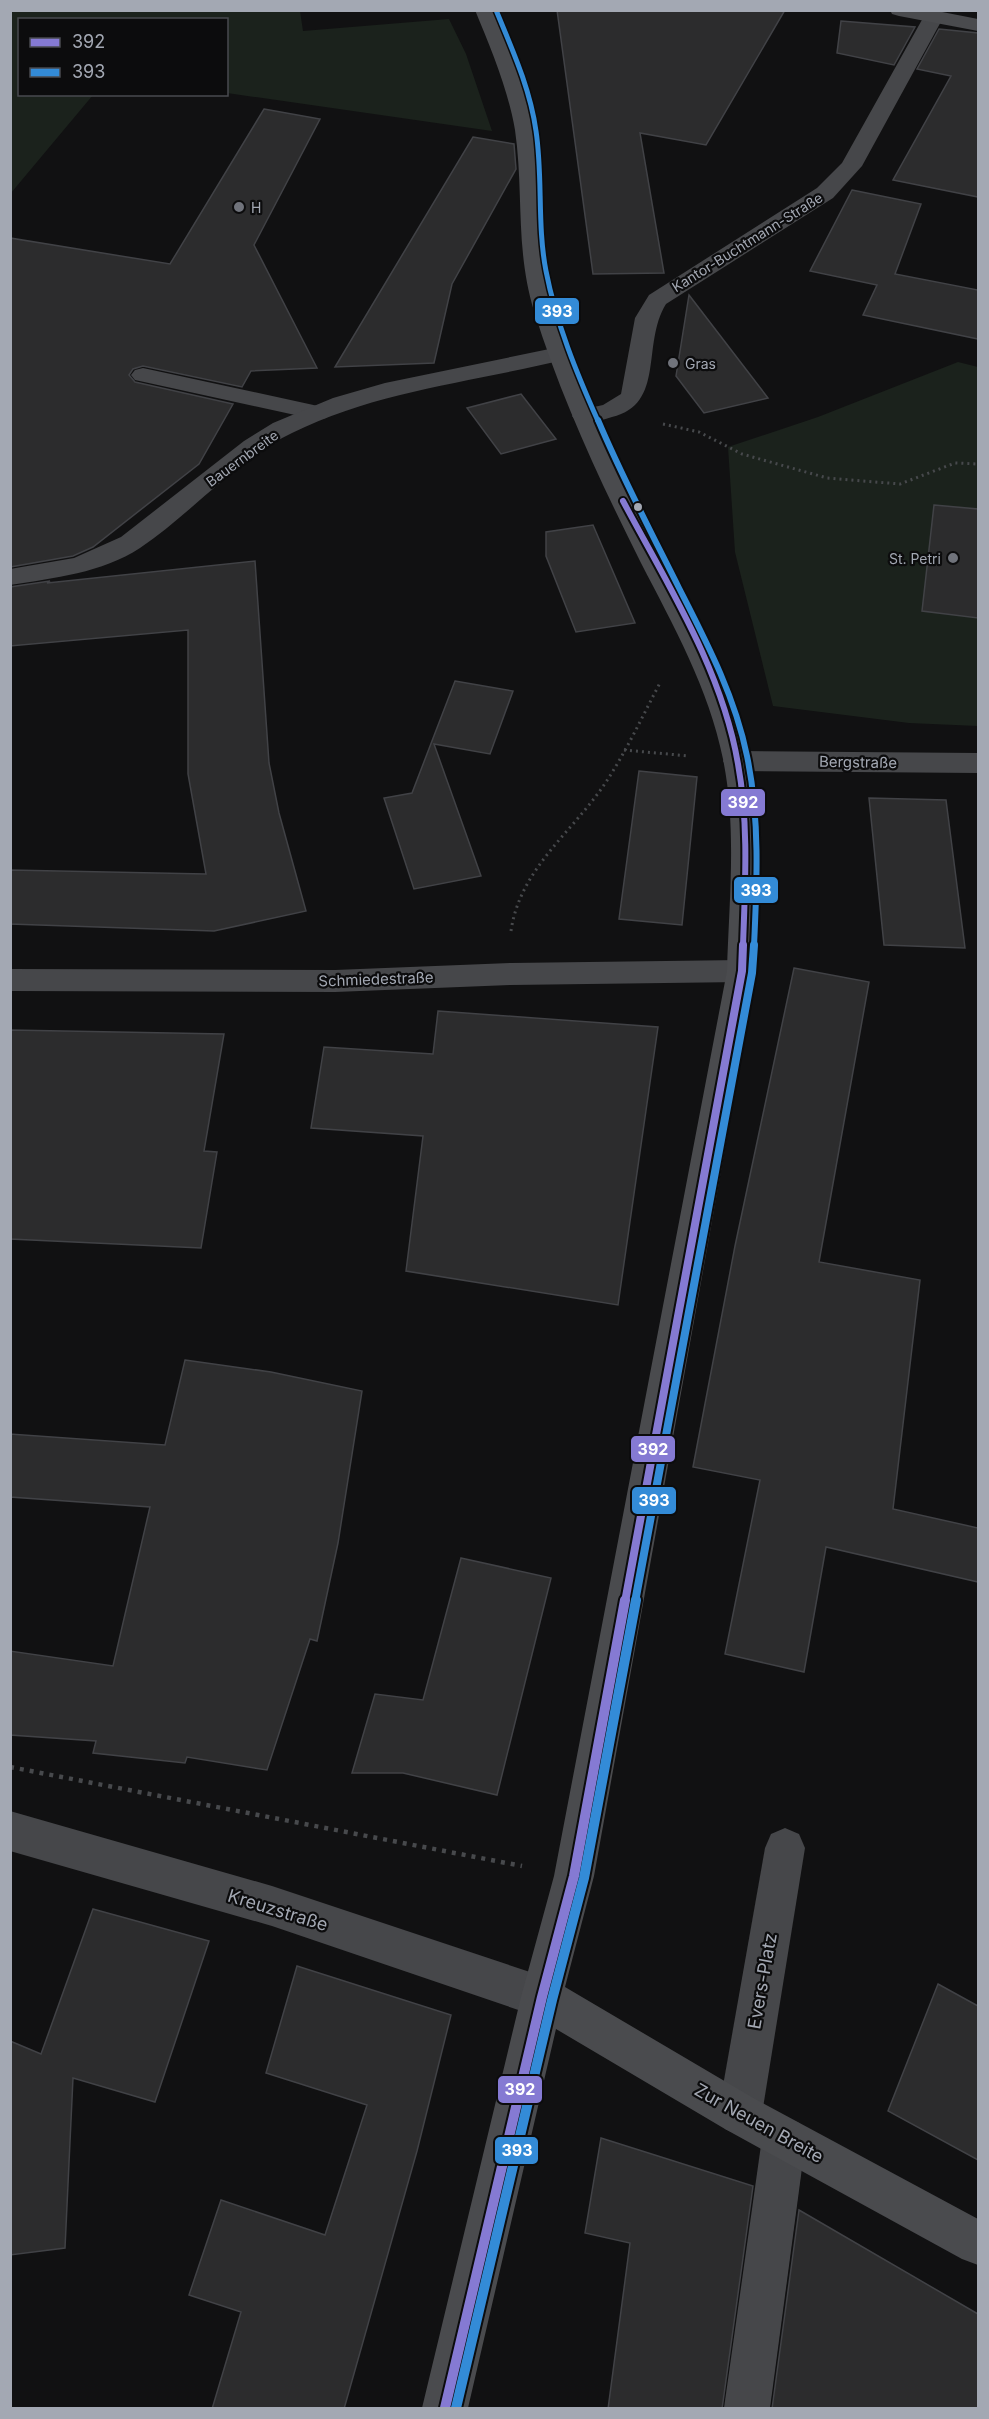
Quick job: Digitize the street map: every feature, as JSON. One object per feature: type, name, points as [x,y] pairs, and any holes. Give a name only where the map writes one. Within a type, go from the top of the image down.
[{"type":"main road","points":[[445,2409],[542,1997],[574,1876],[742,971],[743,826],[737,761],[717,695],[689,630],[622,501],[559,354],[543,300],[532,249],[528,159],[519,99],[502,50],[484,10]]},
{"type":"main road","points":[[899,10],[978,25]]},
{"type":"main road","name":"Zur Neuen Breite","points":[[542,1997],[740,2114],[978,2243]]},
{"type":"street","name":"Kantor-Buchtmann-Straße","points":[[628,403],[633,395],[646,318],[657,300],[825,193],[851,166],[933,18]]},
{"type":"street","name":"Bauernbreite","points":[[10,577],[80,565],[130,543],[253,446],[282,428],[341,403],[385,390],[559,354]]},
{"type":"street","points":[[143,375],[318,413]]},
{"type":"street","points":[[584,416],[619,408],[628,403]]},
{"type":"street","name":"Bergstraße","points":[[737,761],[978,763]]},
{"type":"street","name":"Schmiedestraße","points":[[10,980],[323,981],[512,974],[742,971]]},
{"type":"street","name":"Kreuzstraße","points":[[10,1831],[272,1906],[542,1997]]},
{"type":"street","name":"Evers-Platz","points":[[740,2114],[785,1848]]},
{"type":"street","points":[[747,2409],[784,2138]]},
{"type":"path","points":[[628,403],[668,427],[699,432],[742,454],[827,478],[900,484],[955,463],[978,464]]},
{"type":"path","points":[[512,974],[511,921],[525,884],[606,783],[689,630]]},
{"type":"path","points":[[624,750],[737,761]]},
{"type":"path","points":[[10,1767],[574,1876]]},
{"type":"shaded area","points":[[11,10],[300,11],[303,31],[449,19],[466,54],[492,131],[228,93],[228,18],[18,18],[18,96],[92,96],[11,193]]},
{"type":"shaded area","points":[[958,362],[978,367],[978,726],[909,723],[773,706],[735,552],[728,447],[818,417]]},
{"type":"building","points":[[557,10],[785,10],[706,145],[640,133],[664,273],[593,274]]},
{"type":"building","points":[[841,21],[915,27],[894,65],[837,53]]},
{"type":"building","points":[[939,29],[978,33],[978,197],[893,180],[951,76],[917,69]]},
{"type":"building","points":[[264,109],[320,119],[254,245],[317,368],[251,371],[242,387],[143,366],[133,369],[129,375],[135,382],[233,404],[199,464],[93,547],[73,556],[10,567],[10,238],[170,264]]},
{"type":"building","points":[[473,137],[514,144],[516,169],[452,284],[434,363],[335,367]]},
{"type":"building","points":[[852,190],[921,204],[895,274],[978,290],[978,339],[863,315],[877,285],[810,271]]},
{"type":"building","points":[[689,295],[768,398],[704,413],[676,376]]},
{"type":"building","points":[[521,394],[556,439],[501,454],[467,408]]},
{"type":"building","name":"St. Petri","points":[[934,505],[978,509],[978,618],[922,611]]},
{"type":"building","points":[[593,525],[635,623],[576,632],[546,556],[546,532]]},
{"type":"building","points":[[255,561],[269,763],[279,813],[306,911],[214,931],[10,924],[10,870],[206,874],[188,774],[188,630],[10,646],[10,587]]},
{"type":"building","points":[[455,681],[513,691],[490,754],[434,744],[481,876],[414,889],[384,798],[412,793]]},
{"type":"building","points":[[639,771],[697,777],[682,925],[619,919]]},
{"type":"building","points":[[869,798],[946,800],[965,948],[884,945]]},
{"type":"building","points":[[794,968],[869,982],[819,1262],[920,1280],[893,1509],[978,1528],[978,1582],[826,1547],[804,1672],[725,1654],[760,1480],[693,1467],[735,1246]]},
{"type":"building","points":[[438,1011],[658,1027],[618,1305],[406,1271],[423,1136],[311,1128],[324,1047],[433,1054]]},
{"type":"building","points":[[10,1030],[224,1034],[204,1151],[217,1152],[201,1248],[10,1239]]},
{"type":"building","points":[[185,1360],[271,1372],[362,1391],[338,1543],[317,1641],[310,1639],[267,1770],[187,1757],[185,1763],[93,1753],[96,1741],[10,1735],[10,1651],[113,1666],[150,1507],[10,1497],[10,1434],[165,1445]]},
{"type":"building","points":[[461,1558],[551,1578],[497,1795],[403,1773],[352,1773],[375,1694],[423,1700]]},
{"type":"building","points":[[93,1909],[209,1941],[155,2102],[73,2078],[65,2248],[10,2255],[10,2041],[41,2054]]},
{"type":"building","points":[[297,1966],[451,2015],[417,2151],[344,2409],[212,2409],[241,2312],[189,2295],[221,2200],[325,2235],[367,2105],[266,2073]]},
{"type":"building","points":[[938,1984],[978,2006],[978,2160],[888,2111]]},
{"type":"building","points":[[601,2138],[753,2186],[722,2409],[608,2409],[630,2243],[585,2233]]},
{"type":"building","points":[[799,2210],[978,2314],[978,2409],[772,2409]]},
{"type":"transit line","name":"393","points":[[456,2408],[552,2000],[584,1878],[752,973],[757,864],[755,809],[747,755],[722,677],[604,435],[567,343],[553,298],[546,272],[542,242],[538,147],[533,115],[520,69],[496,10]]},
{"type":"transit line","name":"392","points":[[445,2408],[542,1997],[574,1876],[742,971],[744,813],[738,762],[730,728],[719,694],[690,628],[623,501]]},
{"type":"place","name":"H","points":[[239,207]]},
{"type":"place","name":"Gras","points":[[673,363]]},
{"type":"place","name":"St. Petri","points":[[953,558]]}]
